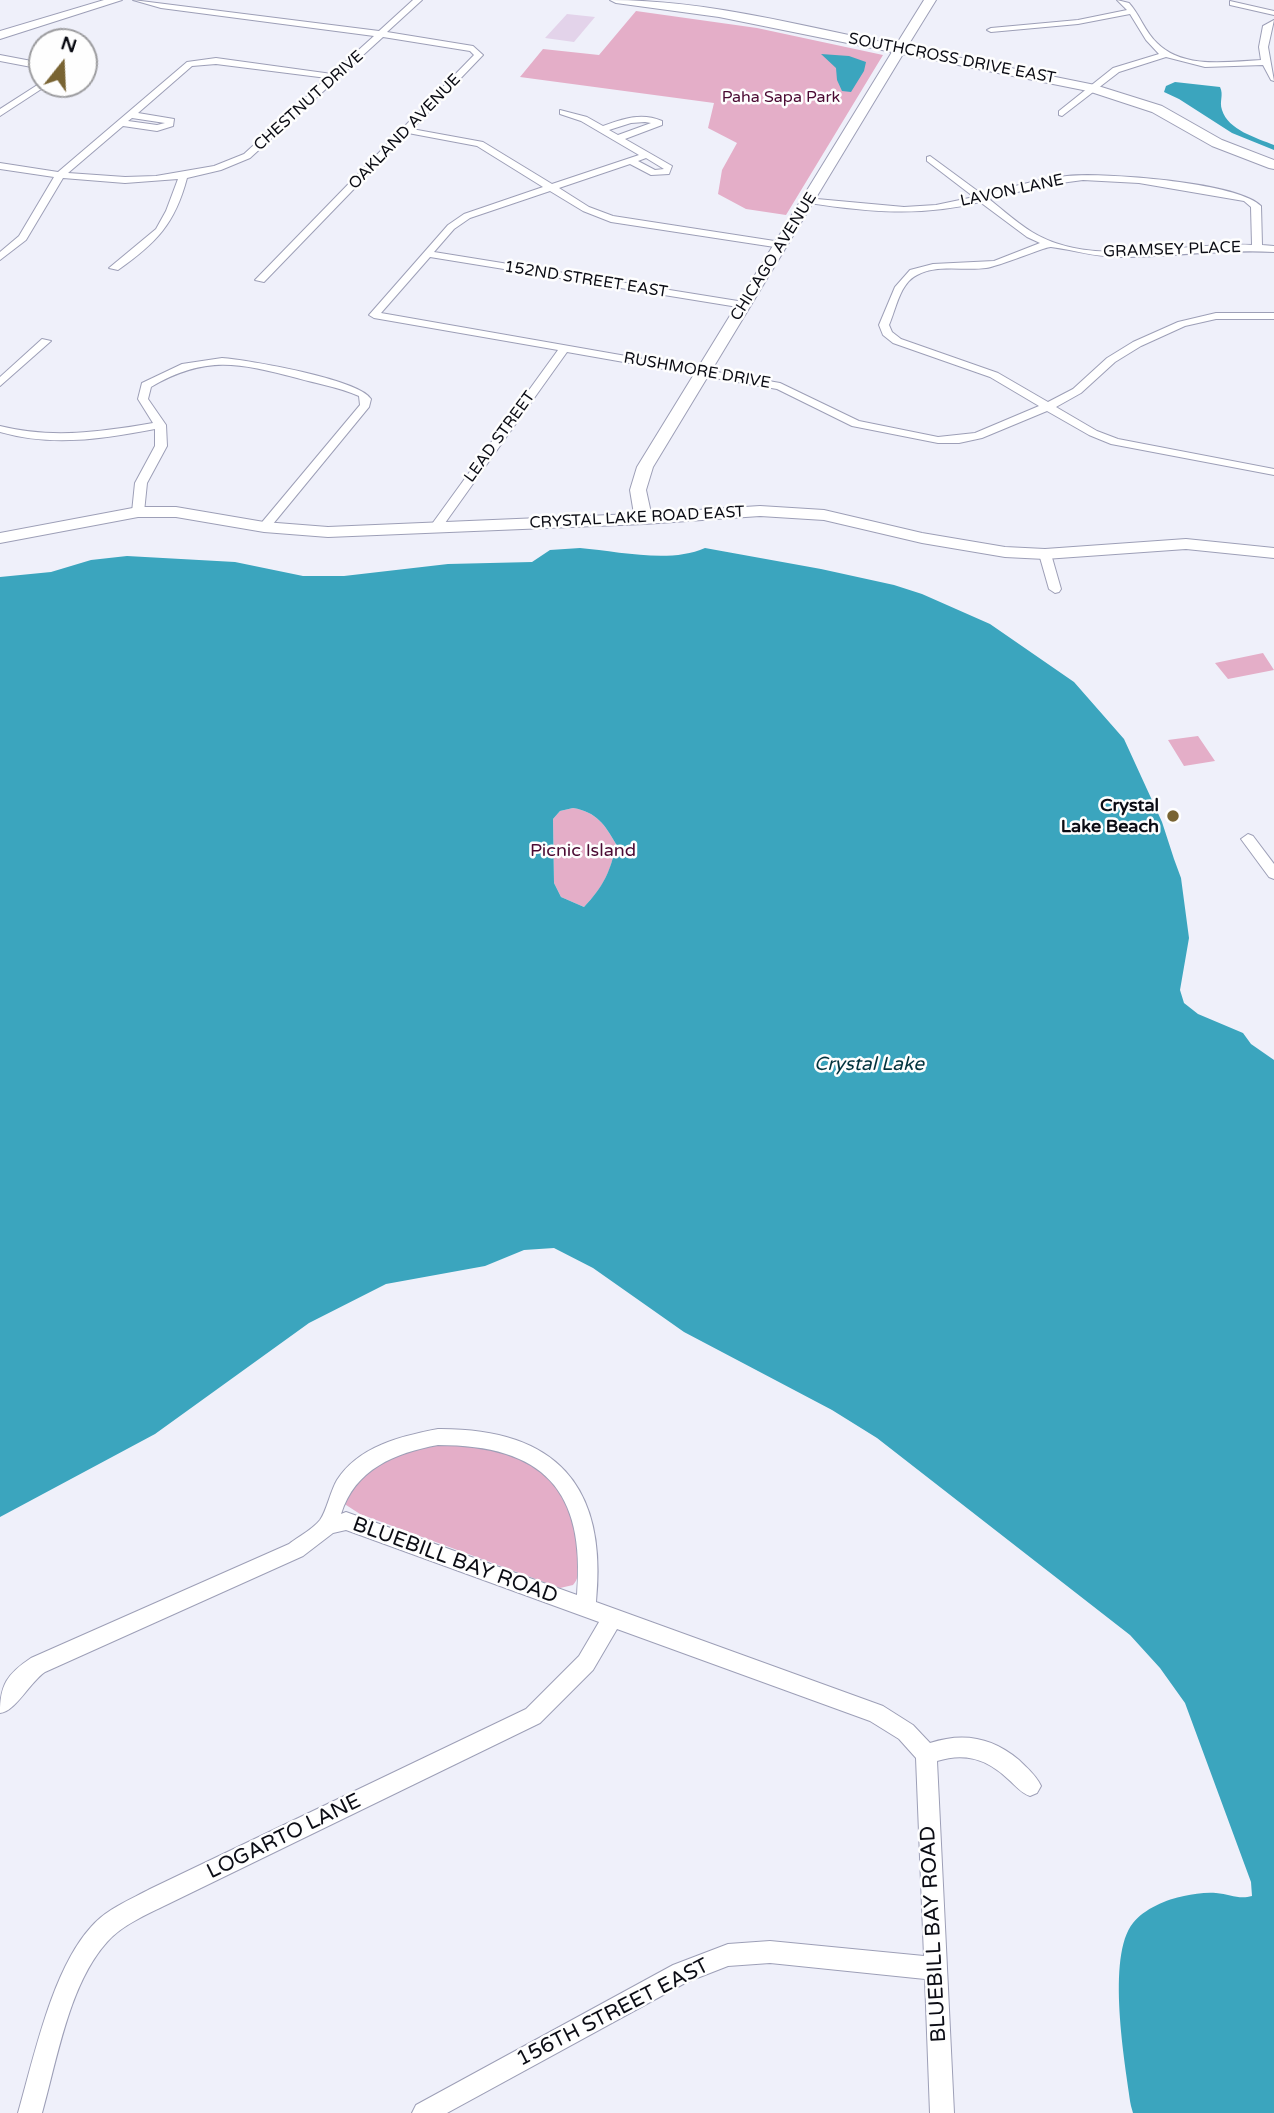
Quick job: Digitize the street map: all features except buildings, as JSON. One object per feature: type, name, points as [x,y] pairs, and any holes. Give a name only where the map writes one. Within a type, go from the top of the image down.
[{"type":"street","points":[[0,35],[116,0]]},
{"type":"street","points":[[137,0],[161,6],[382,34]]},
{"type":"street","name":"CHESTNUT DRIVE","points":[[0,166],[59,176],[110,179],[183,178],[220,169],[247,156],[418,0]]},
{"type":"street","name":"SOUTHCROSS DRIVE EAST","points":[[616,0],[662,3],[719,13],[1091,88],[1157,109],[1217,143],[1274,165]]},
{"type":"street","name":"CHICAGO AVENUE","points":[[644,519],[638,490],[645,467],[930,0]]},
{"type":"street","points":[[1121,0],[1132,11],[1153,44],[1167,54],[1208,64],[1264,62]]},
{"type":"street","points":[[1233,3],[1274,13]]},
{"type":"street","points":[[991,30],[1078,22],[1132,11]]},
{"type":"street","points":[[1274,22],[1267,26],[1264,62],[1274,78]]},
{"type":"street","name":"OAKLAND AVENUE","points":[[260,280],[479,55],[474,49],[382,34]]},
{"type":"street","points":[[1268,38],[1274,43]]},
{"type":"street","points":[[1062,113],[1116,70],[1167,54]]},
{"type":"street","points":[[0,58],[28,63]]},
{"type":"street","points":[[0,257],[23,238],[59,176],[190,64],[216,61],[336,77]]},
{"type":"street","points":[[0,113],[28,95]]},
{"type":"street","points":[[563,112],[603,129],[669,168],[654,173],[631,162]]},
{"type":"street","points":[[120,123],[157,128],[170,124],[171,121],[131,114]]},
{"type":"street","points":[[603,129],[640,118],[659,122],[618,138]]},
{"type":"street","points":[[406,130],[481,144],[586,209],[611,219],[781,245]]},
{"type":"street","points":[[427,254],[451,227],[467,216],[648,155]]},
{"type":"street","name":"GRAMSEY PLACE","points":[[930,159],[1030,234],[1047,243],[1102,254],[1274,248]]},
{"type":"street","name":"LAVON LANE","points":[[809,200],[881,210],[910,211],[938,208],[1044,181],[1083,177],[1231,194],[1247,199],[1256,206],[1257,247]]},
{"type":"street","points":[[114,268],[150,242],[163,228],[183,178]]},
{"type":"street","points":[[1047,243],[1019,258],[986,265],[927,268],[911,273],[904,279],[884,326],[887,333],[897,341],[994,375],[1093,433],[1115,442],[1274,472]]},
{"type":"street","name":"152ND STREET EAST","points":[[427,254],[744,305]]},
{"type":"street","name":"RUSHMORE DRIVE","points":[[427,254],[374,315],[779,386],[856,424],[938,440],[978,436],[1049,406],[1077,391],[1111,360],[1137,344],[1179,325],[1216,316],[1274,316]]},
{"type":"street","points":[[0,383],[46,341]]},
{"type":"street","name":"LEAD STREET","points":[[436,527],[565,348]]},
{"type":"street","points":[[138,512],[141,483],[161,446],[160,425],[143,399],[146,385],[165,373],[213,360],[244,361],[363,394],[365,405],[264,527]]},
{"type":"street","points":[[0,429],[51,439],[92,437],[160,425]]},
{"type":"street","name":"CRYSTAL LAKE ROAD EAST","points":[[0,538],[138,512],[177,512],[264,527],[328,532],[644,519],[727,512],[789,512],[857,521],[960,546],[1045,554],[1186,544],[1274,553]]},
{"type":"street","points":[[1045,554],[1055,589]]},
{"type":"street","points":[[1248,839],[1274,874]]},
{"type":"street","points":[[328,1525],[331,1512],[349,1478],[366,1463],[393,1447],[417,1441],[455,1437],[486,1439],[512,1445],[550,1468],[567,1486],[579,1508],[586,1533],[590,1565],[585,1609]]},
{"type":"street","name":"BLUEBILL BAY ROAD","points":[[2,1704],[26,1673],[38,1665],[296,1550],[336,1521],[356,1523],[612,1619],[876,1713],[912,1738],[926,1754],[942,2113]]},
{"type":"street","name":"LOGARTO LANE","points":[[30,2113],[72,1980],[87,1948],[110,1923],[158,1897],[533,1716],[586,1663],[612,1619]]},
{"type":"street","points":[[926,1754],[949,1745],[964,1745],[1010,1765],[1030,1786]]},
{"type":"street","name":"156TH STREET EAST","points":[[424,2113],[681,1973],[728,1955],[770,1952],[937,1969]]},
{"type":"green space","name":"Paha Sapa Park","points":[[636,11],[757,28],[883,55],[786,215],[746,209],[718,194],[722,170],[737,143],[708,128],[714,103],[520,77],[543,49],[599,55]]},
{"type":"green space","points":[[1263,653],[1274,670],[1228,679],[1215,663]]},
{"type":"green space","points":[[1198,736],[1215,761],[1184,766],[1168,740]]},
{"type":"green space","name":"Picnic Island","points":[[573,808],[599,820],[616,844],[605,878],[584,907],[561,897],[554,883],[553,819],[560,811]]},
{"type":"green space","points":[[441,1444],[496,1447],[528,1461],[553,1482],[569,1511],[574,1527],[579,1566],[573,1585],[560,1588],[360,1514],[343,1503],[364,1476],[384,1460],[408,1451]]},
{"type":"water","points":[[821,54],[849,56],[866,62],[864,71],[851,92],[842,91],[836,68]]},
{"type":"water","points":[[1175,82],[1220,87],[1222,110],[1230,123],[1274,145],[1274,150],[1232,133],[1164,92],[1166,86]]},
{"type":"water","name":"Crystal Lake","points":[[580,548],[660,556],[691,553],[705,548],[894,585],[922,594],[990,624],[1074,682],[1124,739],[1162,822],[1181,878],[1189,938],[1180,990],[1184,1003],[1198,1014],[1243,1033],[1251,1044],[1274,1060],[1274,2113],[1133,2113],[1131,2106],[1122,2038],[1119,1984],[1120,1960],[1125,1939],[1133,1923],[1149,1909],[1177,1897],[1208,1893],[1252,1896],[1251,1882],[1185,1703],[1160,1668],[1130,1635],[877,1438],[832,1410],[684,1332],[593,1268],[554,1248],[524,1250],[485,1266],[386,1284],[309,1323],[155,1434],[0,1517],[0,577],[51,572],[91,560],[127,556],[235,562],[303,576],[344,576],[448,564],[532,562],[550,550]],"holes":[[[573,808],[599,820],[616,844],[605,878],[584,907],[561,897],[554,883],[553,819],[560,811]]]},
{"type":"place","name":"Crystal Lake Beach","points":[[1173,816]]}]
